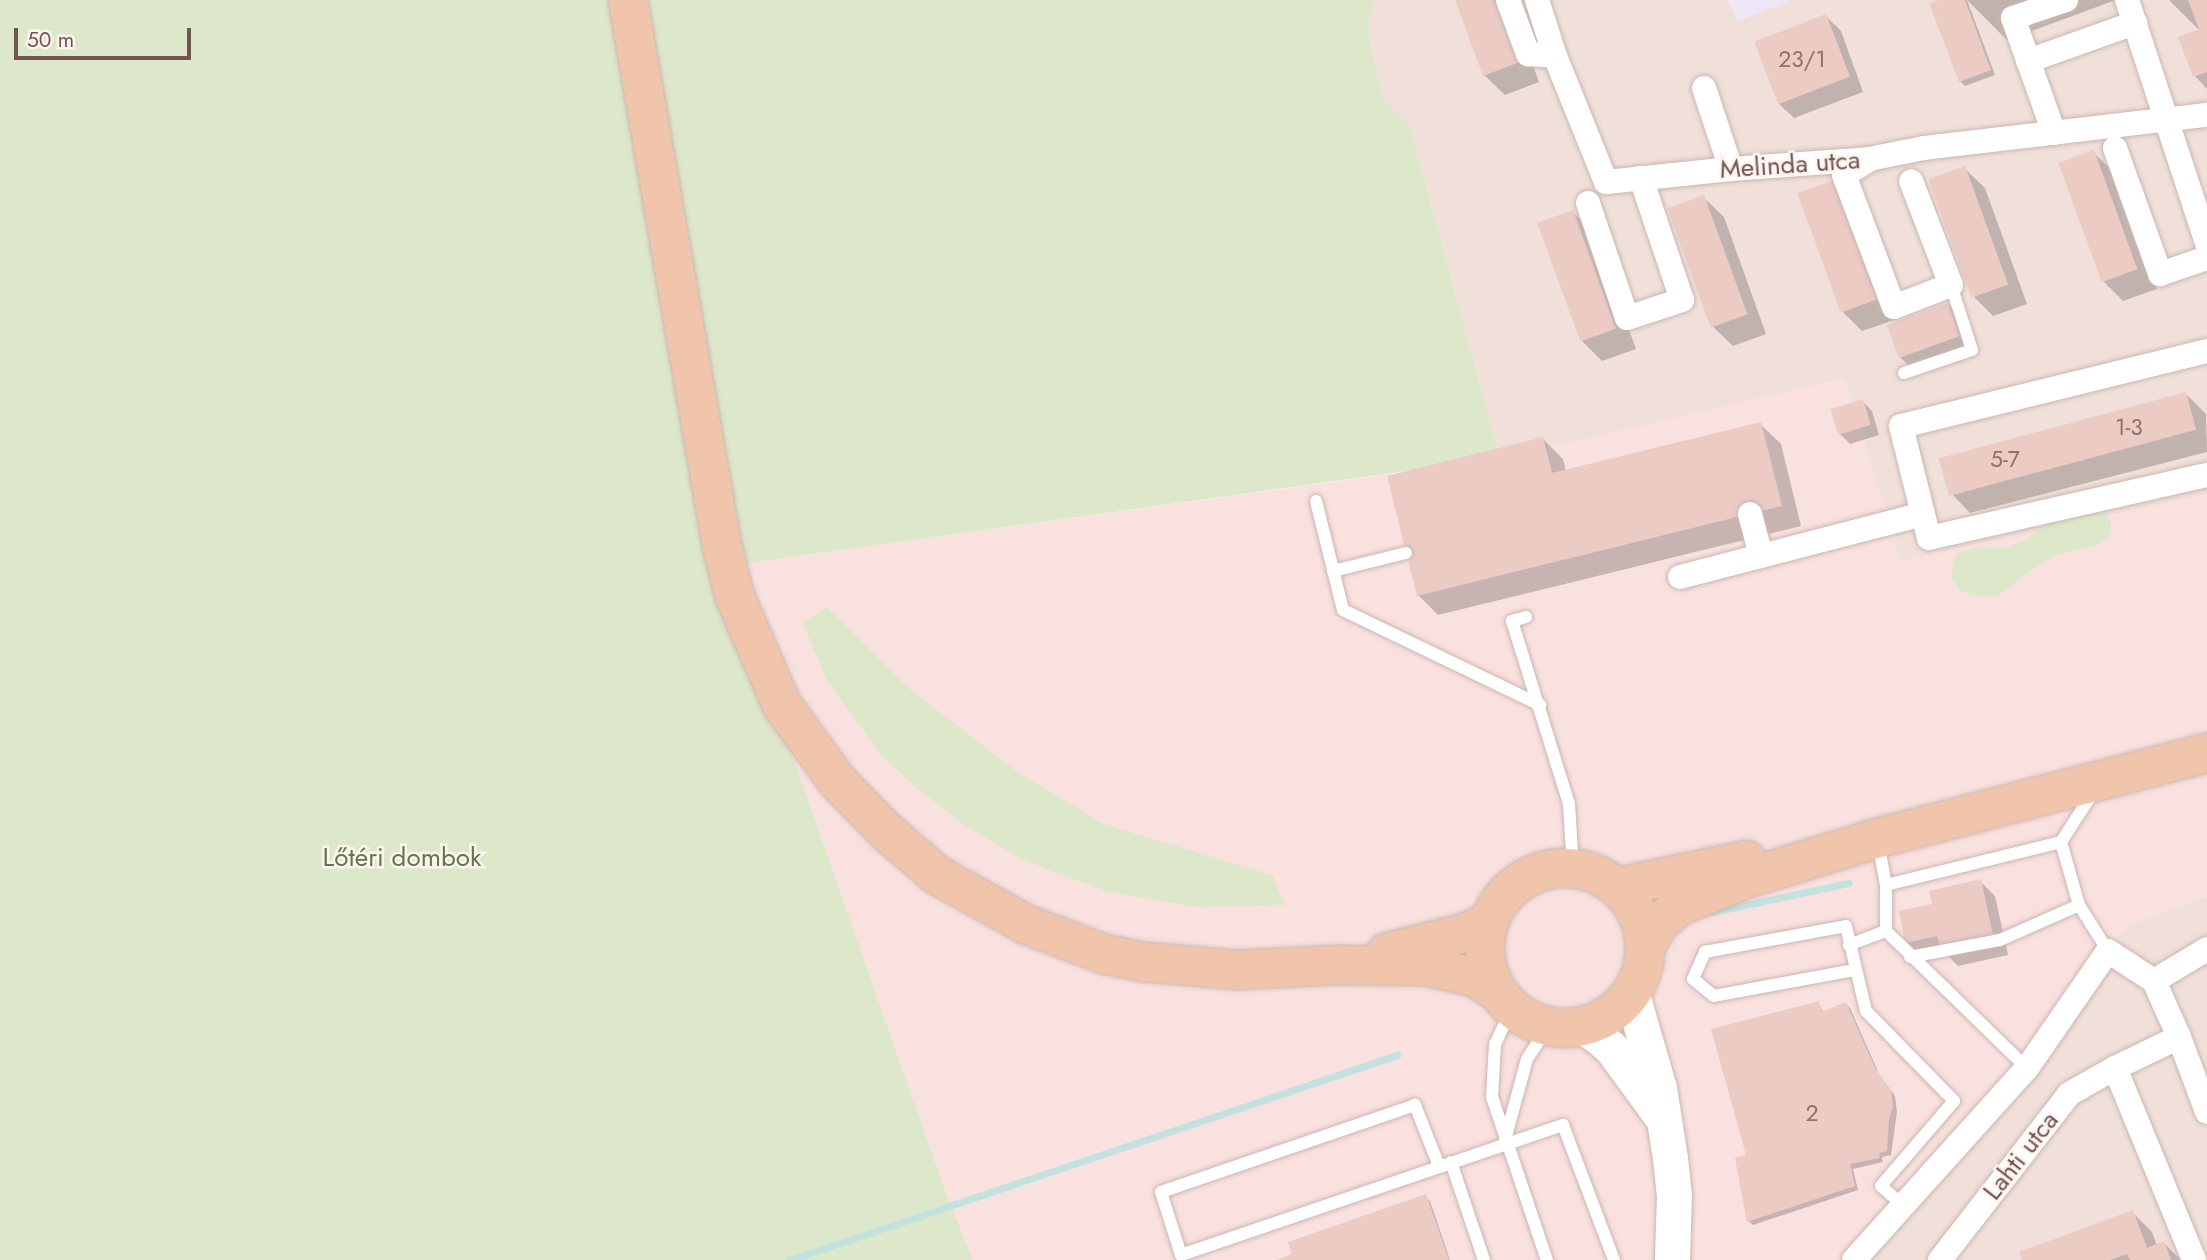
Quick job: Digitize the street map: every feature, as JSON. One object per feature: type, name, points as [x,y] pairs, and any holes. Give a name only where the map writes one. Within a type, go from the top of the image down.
[{"type":"main road","points":[[628,0],[722,546],[739,607],[782,705],[826,767],[860,807],[937,875],[993,909],[1063,940],[1144,962],[1195,968],[1237,970],[1395,965],[1448,969],[1474,977],[1528,1019],[1595,1034],[1612,1049],[1663,1119]]},
{"type":"main road","points":[[1572,1027],[1602,1018],[1622,1004],[1659,923],[1679,906],[1748,878],[1878,838],[2099,783],[2207,752]]},
{"type":"main road","points":[[1621,891],[1633,884],[1708,866],[1878,838]]},
{"type":"main road","points":[[1505,1000],[1485,958],[1489,922],[1497,906],[1522,880],[1538,873],[1573,869],[1591,872],[1621,891],[1638,917],[1642,963],[1632,995],[1659,1088],[1674,1195],[1672,1260]]},
{"type":"main road","points":[[1336,965],[1427,944],[1489,922]]},
{"type":"street","points":[[1508,0],[1528,54],[1555,56]]},
{"type":"street","name":"Melinda utca","points":[[1537,0],[1555,56],[1606,182],[1869,159],[1924,148],[2207,116]]},
{"type":"street","points":[[2054,133],[2013,18],[2066,0]]},
{"type":"street","points":[[2028,61],[2131,12],[2167,120],[2202,211],[2207,243]]},
{"type":"street","points":[[1704,88],[1731,169]]},
{"type":"street","points":[[2115,148],[2160,274],[2207,258]]},
{"type":"street","points":[[1869,159],[1844,174],[1894,307],[1951,285],[1911,181]]},
{"type":"street","points":[[1588,203],[1627,318],[1682,300],[1641,178]]},
{"type":"street","points":[[2207,351],[1901,426],[1929,538],[2207,475]]},
{"type":"street","points":[[1750,514],[1761,556]]},
{"type":"street","points":[[1680,577],[1923,514]]},
{"type":"street","points":[[2154,981],[2207,949]]},
{"type":"street","points":[[1854,1260],[2027,1068],[2108,951],[2154,981],[2179,1037],[2207,1112]]},
{"type":"street","name":"Lahti utca","points":[[1940,1260],[2069,1094],[2179,1037]]},
{"type":"street","points":[[2115,1068],[2194,1260]]},
{"type":"lane","points":[[1903,373],[1972,350],[1951,285]]},
{"type":"lane","points":[[1316,501],[1343,610],[1540,705]]},
{"type":"lane","points":[[1333,571],[1406,552]]},
{"type":"lane","points":[[1526,617],[1512,621],[1569,804],[1573,869]]},
{"type":"lane","points":[[1885,885],[2061,842],[2099,783]]},
{"type":"lane","points":[[1878,838],[1885,885],[1886,931],[2027,1068]]},
{"type":"lane","points":[[2061,842],[2079,905],[2108,951]]},
{"type":"lane","points":[[1910,957],[2000,940],[2079,905]]},
{"type":"lane","points":[[1854,970],[1714,996],[1693,979],[1705,953],[1846,926],[1854,970],[1866,1011],[1954,1101],[1881,1186],[1904,1206]]},
{"type":"lane","points":[[1849,945],[1886,931]]},
{"type":"lane","points":[[1505,1000],[1495,1044],[1492,1097],[1547,1260]]},
{"type":"lane","points":[[1506,1142],[1527,1059],[1540,1039],[1572,1027]]},
{"type":"lane","points":[[1484,1260],[1445,1164],[1415,1105],[1161,1192],[1182,1258],[1445,1164],[1506,1142],[1563,1125],[1614,1260]]},
{"type":"shaded area","points":[[1374,0],[2207,0],[2207,494],[1901,561],[1500,458],[1410,126],[1383,100],[1368,30]]},
{"type":"shaded area","points":[[1728,0],[1793,0],[1737,21]]},
{"type":"shaded area","points":[[1845,378],[1901,561],[2207,494],[2207,896],[2128,925],[1861,1260],[973,1260],[943,1185],[726,566],[1500,459]]},
{"type":"shaded area","points":[[2207,896],[2207,1260],[1862,1260],[2128,925]]},
{"type":"green space","name":"Lőtéri dombok","points":[[0,0],[1374,0],[1368,30],[1383,100],[1410,126],[1500,458],[726,566],[943,1185],[973,1260],[0,1260]]},
{"type":"green space","points":[[2102,511],[2111,522],[2110,536],[2097,545],[2058,554],[2035,567],[1998,596],[1976,596],[1959,590],[1952,579],[1953,560],[1960,552],[1980,547],[2008,547],[2025,540],[2049,521]]},
{"type":"green space","points":[[827,607],[907,687],[1016,771],[1103,824],[1272,875],[1285,905],[1194,907],[1105,891],[1023,860],[966,826],[918,789],[883,757],[827,681],[803,623]]},
{"type":"building","points":[[1455,0],[1497,0],[1520,62],[1483,76]]},
{"type":"building","points":[[1938,0],[1965,0],[1991,70],[1959,82],[1929,3]]},
{"type":"building","points":[[2188,0],[2207,0],[2207,72],[2193,77],[2178,37],[2199,29]]},
{"type":"building","points":[[1826,14],[1850,77],[1778,104],[1754,42]]},
{"type":"building","points":[[2094,150],[2137,269],[2102,282],[2058,163]]},
{"type":"building","points":[[1965,166],[2008,284],[1971,298],[1928,179]]},
{"type":"building","points":[[1834,180],[1877,299],[1841,313],[1797,193]]},
{"type":"building","points":[[1704,195],[1747,314],[1711,328],[1667,208]]},
{"type":"building","points":[[1573,210],[1616,328],[1580,341],[1537,223]]},
{"type":"building","points":[[1948,303],[1960,336],[1899,358],[1887,325]]},
{"type":"building","points":[[2186,392],[2196,430],[1949,496],[1939,458]]},
{"type":"building","points":[[1863,399],[1871,425],[1838,435],[1830,409]]},
{"type":"building","points":[[1761,422],[1782,506],[1417,596],[1387,476],[1543,437],[1552,473]]},
{"type":"building","points":[[1981,879],[1994,940],[1941,952],[1937,936],[1905,943],[1899,911],[1932,904],[1929,891]]},
{"type":"building","points":[[1819,1001],[1822,1012],[1846,1002],[1875,1068],[1891,1090],[1893,1107],[1889,1119],[1887,1151],[1879,1153],[1880,1158],[1850,1164],[1855,1186],[1747,1222],[1735,1158],[1746,1155],[1711,1029]]},
{"type":"building","points":[[1426,1194],[1449,1260],[1277,1260],[1292,1254],[1288,1242]]},
{"type":"building","points":[[2133,1210],[2147,1248],[2164,1241],[2171,1260],[2130,1260],[2127,1254],[2110,1260],[2022,1260],[2019,1252]]},
{"type":"waterway","points":[[1712,912],[1849,883]]},
{"type":"waterway","points":[[789,1260],[1397,1055]]}]
